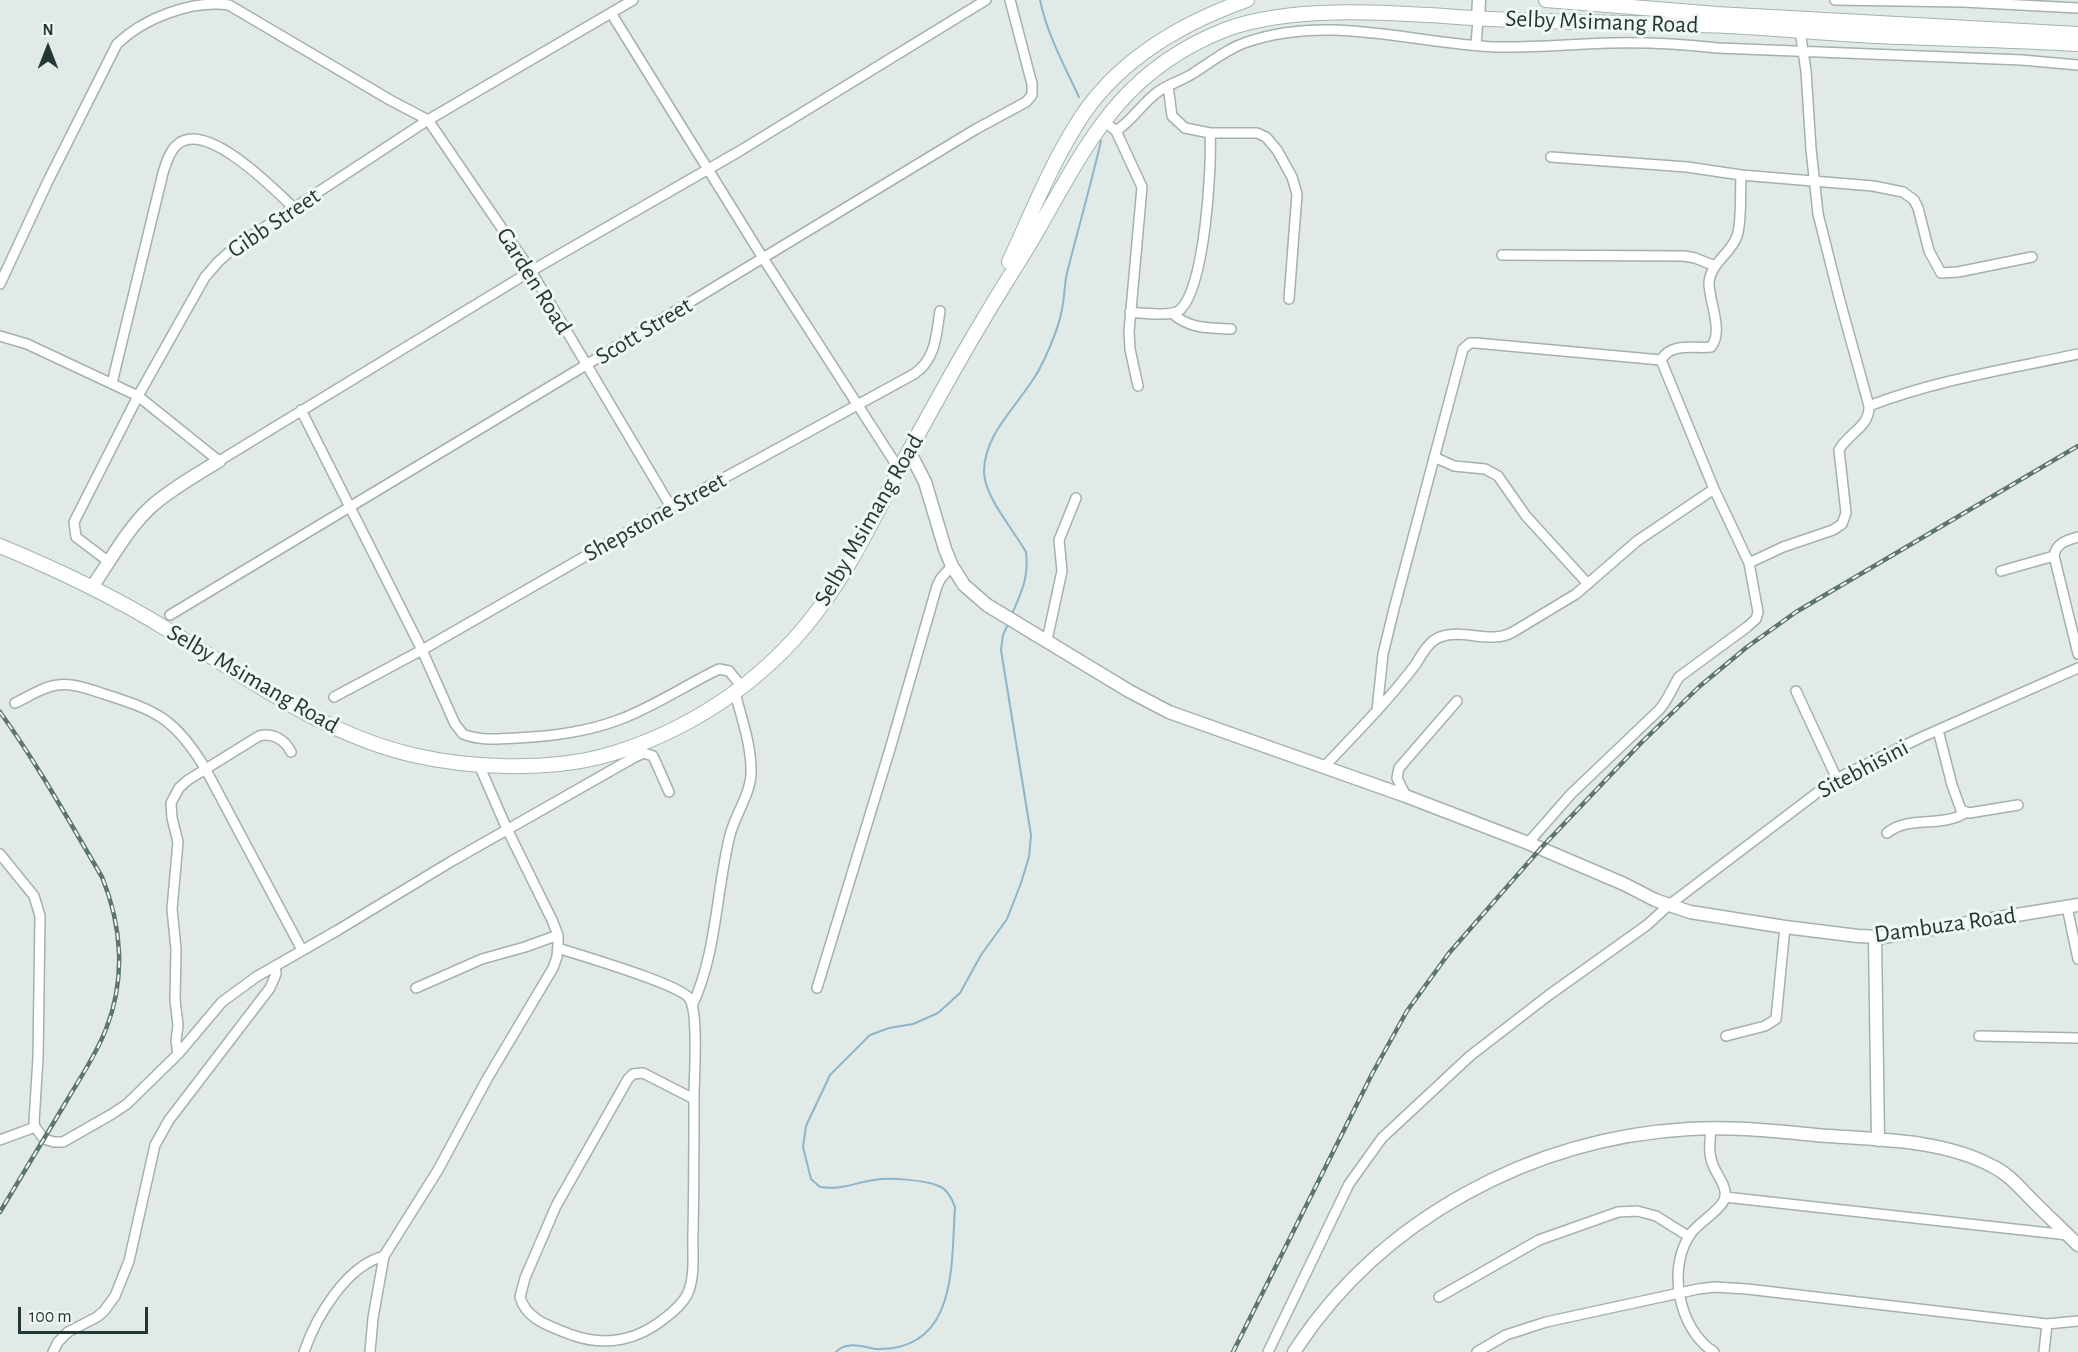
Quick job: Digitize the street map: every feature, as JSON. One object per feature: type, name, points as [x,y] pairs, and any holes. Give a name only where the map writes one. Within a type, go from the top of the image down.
[{"type":"main road","name":"Selby Msimang Road","points":[[983,319],[1062,149],[1089,108],[1133,61],[1161,40],[1211,12],[1247,0]]},
{"type":"main road","name":"Selby Msimang Road","points":[[1546,0],[1717,14],[2078,34]]},
{"type":"main road","name":"Selby Msimang Road","points":[[0,546],[92,587],[141,614],[310,717],[359,739],[409,754],[479,765],[553,764],[598,758],[648,740],[684,723],[739,690],[794,639],[814,617],[849,564],[983,319],[1029,245],[1072,167],[1103,120],[1135,86],[1165,63],[1207,38],[1249,22],[1309,13],[1388,13],[1478,19],[1706,25],[1872,36],[2078,44]]},
{"type":"street","name":"Gibb Street","points":[[109,562],[76,537],[74,522],[138,396],[212,268],[236,246],[428,120],[633,0]]},
{"type":"street","points":[[92,587],[134,526],[153,505],[195,475],[531,271],[709,169],[986,0]]},
{"type":"street","name":"Scott Street","points":[[170,615],[976,129],[1021,105],[1030,98],[1032,84],[1010,0]]},
{"type":"street","points":[[1476,45],[1479,0]]},
{"type":"street","points":[[1835,0],[1963,2],[2078,8]]},
{"type":"street","points":[[0,285],[48,181],[117,44],[134,30],[178,9],[208,2],[229,5],[380,95],[428,120]]},
{"type":"street","points":[[611,13],[763,258],[899,469]]},
{"type":"street","points":[[1116,131],[1130,121],[1159,91],[1234,47],[1286,33],[1321,29],[1354,30],[1476,45],[1671,43],[1718,48],[2022,60],[2078,65]]},
{"type":"street","points":[[1749,563],[1833,530],[1845,520],[1846,506],[1839,450],[1868,419],[1869,406],[1822,234],[1814,181],[1804,50],[1800,31]]},
{"type":"street","points":[[1168,86],[1170,110],[1176,121],[1185,128],[1210,133],[1257,133],[1266,137],[1277,150],[1293,177],[1297,194],[1289,299]]},
{"type":"street","name":"Garden Road","points":[[428,120],[531,271],[671,507]]},
{"type":"street","points":[[1103,120],[1116,131],[1142,188],[1130,312],[1130,349],[1138,386]]},
{"type":"street","points":[[1130,312],[1173,314],[1180,311],[1185,303],[1196,275],[1206,203],[1210,133]]},
{"type":"street","points":[[112,383],[163,173],[177,144],[184,140],[211,142],[258,173],[295,209]]},
{"type":"street","points":[[1551,157],[1676,166],[1741,175],[1895,189],[1907,194],[1918,207],[1929,251],[1941,273],[1958,272],[2032,257]]},
{"type":"street","points":[[1661,360],[1666,352],[1674,349],[1713,345],[1716,331],[1709,285],[1710,275],[1739,233],[1741,175]]},
{"type":"street","points":[[1502,255],[1684,256],[1715,266]]},
{"type":"street","name":"Shepstone Street","points":[[334,697],[422,650],[671,507],[858,406],[923,368],[934,349],[940,311]]},
{"type":"street","points":[[1173,314],[1181,321],[1196,327],[1231,329]]},
{"type":"street","points":[[0,336],[27,344],[138,396],[219,461]]},
{"type":"street","points":[[1377,711],[1383,654],[1461,353],[1466,346],[1470,343],[1661,360]]},
{"type":"street","points":[[1869,406],[1892,397],[1955,381],[2078,354]]},
{"type":"street","points":[[1528,843],[1571,794],[1659,710],[1669,698],[1679,677],[1756,619],[1758,609],[1749,563],[1714,489],[1661,360]]},
{"type":"street","points":[[302,410],[422,650],[455,724],[463,734],[484,738],[529,737],[591,729],[636,712],[719,669],[729,671],[739,690],[750,754],[750,783],[730,834],[705,972],[692,1006]]},
{"type":"street","name":"Dambuza Road","points":[[909,451],[925,482],[942,542],[952,566],[964,585],[987,605],[1129,691],[1169,712],[1406,796],[1528,843],[1669,905],[1706,916],[1875,937],[2073,906]]},
{"type":"street","points":[[1434,457],[1454,466],[1485,470],[1497,476],[1526,516],[1588,584]]},
{"type":"street","points":[[1323,768],[1398,689],[1433,641],[1448,635],[1485,638],[1508,635],[1588,584],[1646,535],[1714,489]]},
{"type":"street","points":[[1042,637],[1062,571],[1059,540],[1076,498]]},
{"type":"street","points":[[2078,537],[2060,544],[2054,556],[2078,654]]},
{"type":"street","points":[[2001,571],[2054,556]]},
{"type":"street","points":[[817,988],[937,586],[952,566]]},
{"type":"street","name":"Sitebhisini","points":[[1268,1352],[1349,1184],[1382,1138],[1470,1056],[1549,995],[1647,925],[1669,905],[1790,812],[1837,779],[1938,730],[2078,668]]},
{"type":"street","points":[[15,703],[58,685],[84,687],[148,709],[175,727],[205,768],[302,950]]},
{"type":"street","points":[[1796,691],[1837,779]]},
{"type":"street","points":[[1406,796],[1397,778],[1399,768],[1456,701]]},
{"type":"street","points":[[1938,730],[1959,806],[1965,813]]},
{"type":"street","points":[[178,1054],[175,1000],[176,949],[172,909],[178,842],[171,803],[179,788],[205,768],[265,734],[282,741],[291,752]]},
{"type":"street","points":[[0,854],[34,896],[40,916],[35,1127],[48,1141],[58,1142],[67,1140],[127,1104],[178,1054],[222,1002],[275,966],[507,829],[644,753],[653,756],[669,792]]},
{"type":"street","points":[[598,758],[604,774]]},
{"type":"street","points":[[370,1352],[373,1318],[384,1256],[438,1170],[487,1078],[557,957],[558,935],[551,916],[507,829],[479,765]]},
{"type":"street","points":[[1887,833],[1895,826],[1943,821],[1958,818],[1965,813],[2018,805]]},
{"type":"street","points":[[2073,906],[2078,958]]},
{"type":"street","points":[[1726,1036],[1765,1026],[1776,1019],[1785,927]]},
{"type":"street","points":[[416,988],[482,959],[558,935]]},
{"type":"street","points":[[1875,937],[1878,1140]]},
{"type":"street","points":[[558,948],[664,984],[688,997],[692,1006],[694,1018],[694,1099],[693,1266],[690,1287],[682,1303],[662,1321],[642,1334],[619,1340],[578,1337],[535,1318],[527,1312],[520,1297],[525,1278],[556,1206],[628,1079],[633,1074],[644,1072],[694,1099]]},
{"type":"street","points":[[53,1352],[58,1342],[68,1332],[102,1314],[115,1296],[129,1261],[155,1145],[169,1120],[272,986],[276,974],[275,966]]},
{"type":"street","points":[[1979,1036],[2078,1038]]},
{"type":"street","points":[[0,1140],[35,1127]]},
{"type":"street","points":[[1294,1352],[1328,1306],[1376,1258],[1427,1216],[1471,1189],[1533,1161],[1601,1141],[1642,1134],[1689,1128],[1738,1129],[1878,1140],[1940,1148],[1990,1164],[2019,1185],[2078,1245]]},
{"type":"street","points":[[1711,1129],[1710,1156],[1724,1187],[1725,1197],[1721,1205],[1703,1219],[1688,1236],[1682,1251],[1678,1294],[1694,1331],[1714,1352]]},
{"type":"street","points":[[1725,1197],[2068,1235]]},
{"type":"street","points":[[1439,1297],[1539,1240],[1618,1212],[1636,1211],[1656,1216],[1688,1236]]},
{"type":"street","points":[[304,1352],[318,1321],[336,1293],[367,1262],[384,1256]]},
{"type":"street","points":[[1477,1352],[1506,1335],[1546,1322],[1714,1287],[2047,1324],[2078,1321]]},
{"type":"street","points":[[2044,1352],[2047,1324]]},
{"type":"waterway","points":[[1040,0],[1051,37],[1079,97]]},
{"type":"waterway","points":[[1012,614],[1026,577],[1026,552],[989,492],[984,472],[985,459],[1000,425],[1035,377],[1054,337],[1062,309],[1067,274],[1101,141]]},
{"type":"waterway","points":[[836,1352],[849,1345],[875,1349],[902,1346],[922,1336],[936,1320],[945,1300],[953,1253],[955,1207],[947,1192],[942,1187],[933,1184],[897,1179],[880,1179],[835,1188],[820,1187],[811,1179],[803,1147],[806,1126],[830,1075],[870,1035],[889,1028],[913,1024],[938,1013],[960,993],[981,955],[1007,919],[1029,857],[1031,835],[1001,650],[1003,635],[1009,622]]},
{"type":"railway","points":[[1233,1352],[1372,1074],[1407,1011],[1449,953],[1541,848],[1641,743],[1700,686],[1747,647],[1796,612],[2078,446]]},
{"type":"railway","points":[[0,712],[40,773],[102,877],[114,914],[119,953],[117,991],[102,1039],[0,1212]]}]
